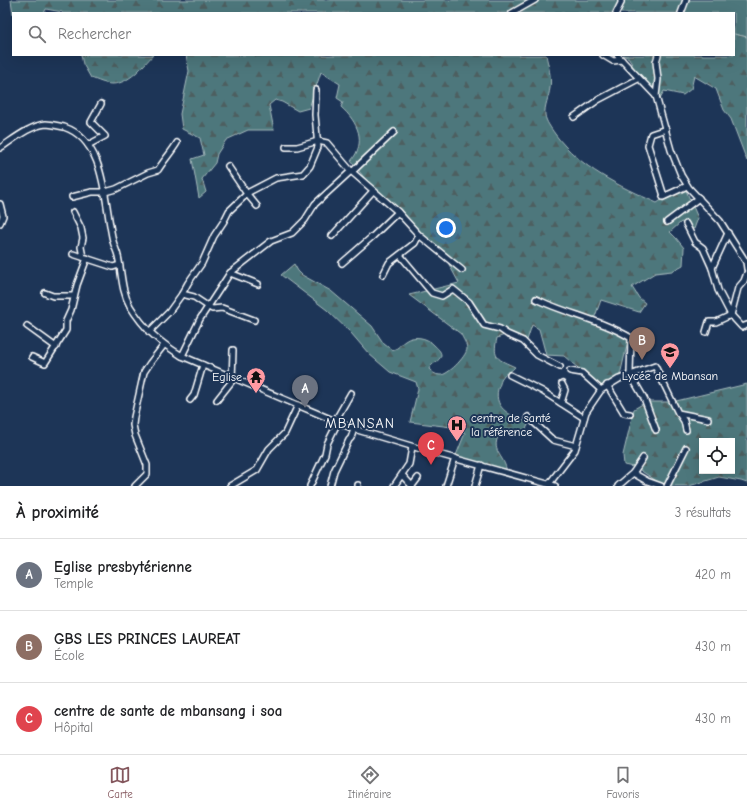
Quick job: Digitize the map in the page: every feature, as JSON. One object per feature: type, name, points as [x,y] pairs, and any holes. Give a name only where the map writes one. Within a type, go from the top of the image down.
[{"type":"street","points":[[514,12],[535,0]]},
{"type":"street","points":[[616,12],[621,0]]},
{"type":"street","points":[[681,12],[686,0]]},
{"type":"street","points":[[605,56],[613,61],[622,60]]},
{"type":"street","points":[[618,56],[638,79],[656,96]]},
{"type":"street","points":[[658,56],[656,62],[658,79],[656,96],[671,150],[681,175],[687,186],[720,221],[746,262],[747,269]]},
{"type":"street","points":[[574,117],[598,100],[638,79]]},
{"type":"street","points":[[149,332],[168,312],[182,294],[202,263],[214,236],[229,211],[234,208],[247,194],[276,178],[303,174],[313,162],[318,147],[315,128],[316,90]]},
{"type":"street","points":[[88,145],[105,136],[91,122],[101,104]]},
{"type":"street","points":[[0,148],[29,130],[46,124],[62,127],[74,132],[85,140],[97,164],[105,192],[113,242],[118,255],[121,282],[130,305],[149,332],[164,345],[182,356],[354,429],[412,447],[555,486]]},
{"type":"street","points":[[666,129],[651,134],[648,145],[663,197],[687,186]]},
{"type":"street","points":[[182,356],[200,319],[230,272],[271,241],[292,233],[305,220],[315,204],[394,132]]},
{"type":"street","points":[[286,146],[297,147],[318,141],[327,143],[351,171],[398,212],[419,235],[462,270]]},
{"type":"street","points":[[72,197],[92,192],[105,192],[116,189],[148,173],[158,170],[177,143]]},
{"type":"street","points":[[228,166],[257,206]]},
{"type":"street","points":[[332,236],[373,191]]},
{"type":"street","points":[[666,222],[699,198]]},
{"type":"street","points":[[0,204],[3,216],[0,228]]},
{"type":"street","points":[[32,357],[45,363],[66,330],[66,321],[71,310],[85,257],[82,247],[83,238],[73,212]]},
{"type":"street","points":[[342,263],[398,212]]},
{"type":"street","points":[[686,224],[695,242],[703,248],[712,268],[718,290],[731,315],[742,327],[747,325]]},
{"type":"street","points":[[712,268],[728,233]]},
{"type":"street","points":[[383,275],[389,263],[415,243],[419,235]]},
{"type":"street","points":[[73,254],[113,267],[119,265]]},
{"type":"street","points":[[400,255],[432,293],[442,296],[453,289],[469,302],[484,325],[500,329],[523,341],[537,355],[560,366]]},
{"type":"street","points":[[230,272],[258,284]]},
{"type":"street","points":[[731,315],[738,288],[744,281],[747,273]]},
{"type":"street","points":[[45,293],[53,296],[74,296]]},
{"type":"street","points":[[182,294],[194,297],[212,309],[222,308],[254,320]]},
{"type":"street","points":[[536,299],[556,309],[618,330],[631,338],[630,374],[644,398],[656,430]]},
{"type":"street","points":[[706,332],[709,322],[716,322],[731,315]]},
{"type":"street","points":[[27,326],[56,347]]},
{"type":"street","points":[[135,486],[147,474],[147,465],[135,435],[134,425],[141,382],[144,372],[164,345]]},
{"type":"street","points":[[217,400],[232,382],[233,350]]},
{"type":"street","points":[[190,400],[194,395],[203,365]]},
{"type":"street","points":[[549,484],[572,454],[576,446],[584,418],[589,407],[601,390],[607,385],[630,374],[655,366],[676,411],[684,421],[686,430]]},
{"type":"street","points":[[570,371],[582,373],[601,390]]},
{"type":"street","points":[[510,375],[561,403],[584,418]]},
{"type":"street","points":[[561,403],[565,390],[562,384]]},
{"type":"street","points":[[607,385],[624,413],[630,414]]},
{"type":"street","points":[[310,486],[325,454],[327,444],[336,422],[351,393]]},
{"type":"street","points":[[230,486],[257,470],[269,449],[285,433],[298,405]]},
{"type":"street","points":[[680,415],[708,419]]},
{"type":"street","points":[[528,417],[553,440],[576,446]]},
{"type":"street","points":[[330,486],[334,471],[354,429]]},
{"type":"street","points":[[394,486],[409,464],[412,447]]},
{"type":"street","points":[[667,486],[686,448]]},
{"type":"street","points":[[446,486],[455,458]]},
{"type":"street","points":[[618,486],[633,473],[643,458]]},
{"type":"street","points":[[474,486],[481,466]]},
{"type":"street","points":[[633,473],[647,481],[661,486]]},
{"type":"street","points":[[402,475],[412,486],[418,478]]},
{"type":"green space","points":[[11,0],[686,0],[682,12],[62,12],[46,9],[44,12],[13,12]]},
{"type":"green space","points":[[686,0],[747,0],[747,37],[735,34],[735,12],[682,12]]},
{"type":"green space","points":[[735,34],[747,37],[747,161],[731,119],[724,110],[716,89],[694,76],[691,89],[683,95],[664,91],[659,100],[635,71],[629,58],[625,56],[735,56]]},
{"type":"green space","points":[[81,56],[152,56],[130,78],[112,84],[104,83],[91,78],[83,64]]},
{"type":"green space","points":[[186,56],[546,56],[550,72],[550,84],[545,108],[546,120],[555,134],[576,157],[615,183],[657,203],[672,193],[685,188],[698,218],[694,229],[681,222],[670,232],[684,248],[683,265],[672,271],[655,273],[632,287],[639,298],[645,303],[639,312],[601,300],[594,319],[630,333],[619,379],[600,387],[564,356],[546,355],[539,329],[532,325],[527,340],[507,334],[497,338],[495,350],[496,354],[501,360],[515,367],[502,378],[497,396],[499,402],[506,412],[529,423],[524,433],[510,429],[501,431],[497,438],[496,444],[498,453],[506,467],[507,473],[455,458],[465,433],[452,427],[410,422],[418,389],[416,382],[390,372],[369,354],[351,333],[327,310],[281,275],[294,264],[302,275],[331,291],[372,326],[384,344],[392,350],[408,339],[420,338],[428,340],[439,350],[441,354],[439,359],[429,369],[435,374],[440,375],[447,372],[460,361],[466,352],[466,345],[461,334],[409,295],[459,283],[445,257],[386,205],[351,161],[359,147],[358,132],[352,119],[341,107],[343,102],[337,98],[340,84],[321,72],[309,108],[298,111],[282,102],[275,100],[269,105],[274,130],[248,130],[226,140],[217,154],[215,163],[202,179],[206,192],[199,198],[192,159],[204,155],[200,138],[182,129],[180,114],[189,71]]},
{"type":"green space","points":[[747,384],[747,483],[719,477],[689,486],[664,486],[637,468],[624,465],[623,455],[634,409],[646,402],[672,402]]},
{"type":"place","name":"GBS LES PRINCES LAUREAT","points":[[642,360]]},
{"type":"place","name":"Lycée de Mbansan","points":[[670,369]]},
{"type":"place","name":"Eglise","points":[[256,394]]},
{"type":"place","name":"Eglise presbytérienne","points":[[305,408]]},
{"type":"place","name":"centre de santé la référence","points":[[457,442]]},
{"type":"place","name":"centre de sante de mbansang i soa","points":[[431,465]]},
{"type":"district","name":"MBANSAN","points":[[360,423]]}]
